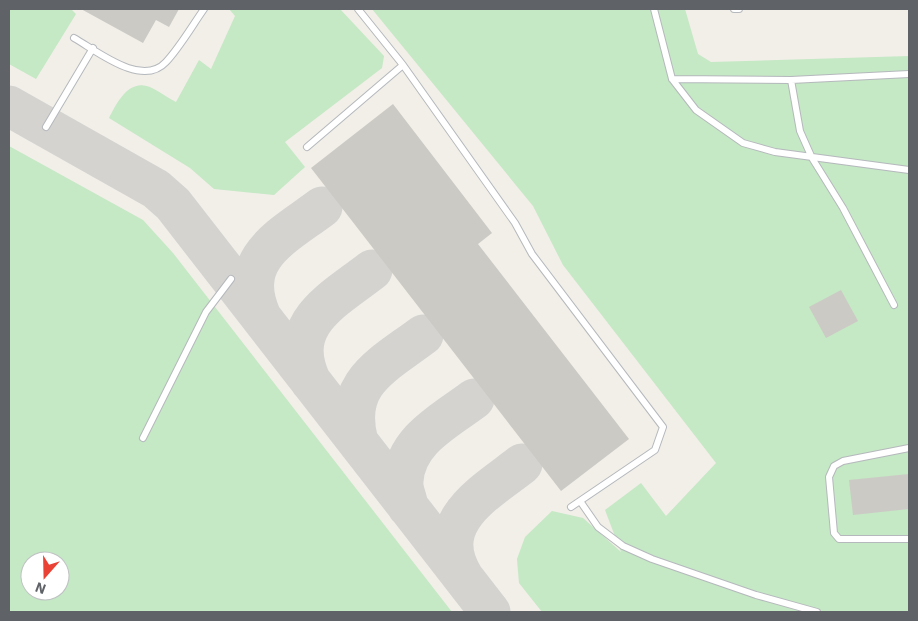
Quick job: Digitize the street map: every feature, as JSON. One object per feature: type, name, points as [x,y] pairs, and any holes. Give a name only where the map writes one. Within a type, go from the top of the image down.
[{"type":"lane","points":[[74,38],[129,69],[148,73],[165,64],[204,9]]},
{"type":"lane","points":[[358,9],[403,65],[515,223],[532,254],[663,427],[655,450],[571,507]]},
{"type":"lane","points":[[654,9],[672,79],[696,110],[743,143],[775,152],[909,170]]},
{"type":"lane","points":[[46,127],[93,48]]},
{"type":"lane","points":[[307,147],[403,65]]},
{"type":"lane","points":[[672,79],[791,80],[909,74]]},
{"type":"lane","points":[[791,80],[800,131],[812,158],[843,208],[894,304]]},
{"type":"lane","points":[[143,438],[206,312],[231,279]]},
{"type":"lane","points":[[909,448],[843,462],[834,466],[829,478],[834,533],[839,539],[909,539]]},
{"type":"lane","points":[[580,501],[598,527],[623,546],[652,559],[756,595],[817,612]]},
{"type":"green space","points":[[9,9],[71,9],[76,14],[36,79],[9,64]]},
{"type":"green space","points":[[229,9],[340,9],[384,56],[382,68],[285,142],[305,167],[274,195],[214,189],[190,168],[109,118],[125,93],[137,86],[152,88],[176,102],[199,60],[211,69],[235,16]]},
{"type":"green space","points":[[372,9],[685,9],[698,54],[711,62],[909,56],[909,612],[542,612],[519,583],[517,559],[525,537],[552,511],[583,518],[621,552],[605,510],[641,483],[666,516],[716,463],[563,265],[533,206]]},
{"type":"green space","points":[[9,146],[143,220],[173,253],[452,612],[9,612]]},
{"type":"building","points":[[81,9],[179,9],[169,27],[156,20],[143,43]]},
{"type":"building","points":[[393,104],[492,233],[478,244],[629,439],[561,491],[311,168]]},
{"type":"building","points":[[841,290],[858,321],[826,338],[809,307]]},
{"type":"building","points":[[909,474],[909,509],[853,515],[849,480]]},
{"type":"taxiway","points":[[9,106],[156,189],[173,204],[490,612]]},
{"type":"taxiway","points":[[261,317],[255,297],[254,279],[258,264],[278,239],[322,207]]},
{"type":"taxiway","points":[[311,382],[304,362],[304,344],[308,329],[316,316],[328,304],[372,270]]},
{"type":"taxiway","points":[[358,442],[355,422],[356,405],[361,390],[380,367],[423,335]]},
{"type":"taxiway","points":[[408,507],[403,481],[405,467],[411,454],[428,433],[474,399]]},
{"type":"taxiway","points":[[463,577],[455,558],[453,540],[457,525],[478,498],[522,464]]}]
